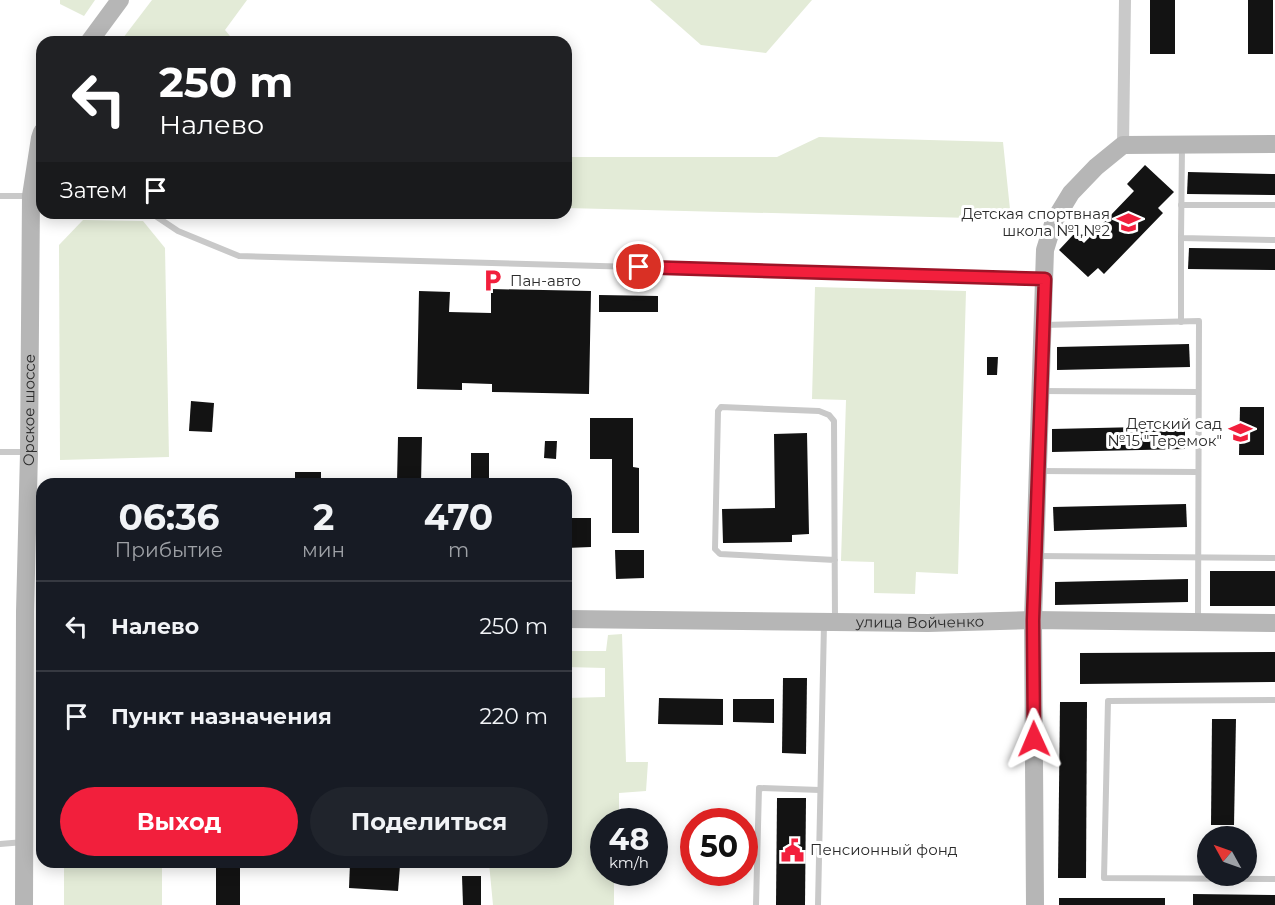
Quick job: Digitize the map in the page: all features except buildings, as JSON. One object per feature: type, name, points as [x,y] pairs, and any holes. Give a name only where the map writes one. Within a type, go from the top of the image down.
[{"type":"main road","points":[[93,36],[120,0]]},
{"type":"main road","points":[[1035,905],[1033,620],[1045,250],[1054,221],[1071,193],[1096,167],[1123,145],[1275,144]]},
{"type":"main road","name":"Орское шоссе","points":[[24,905],[24,842],[34,612],[29,453],[31,196],[36,166]]},
{"type":"main road","name":"улица Войченко","points":[[572,619],[928,623],[1033,620],[1275,623]]},
{"type":"street","points":[[1123,145],[1125,0]]},
{"type":"lane","points":[[1181,322],[1182,145]]},
{"type":"lane","points":[[0,196],[31,196]]},
{"type":"lane","points":[[1181,205],[1275,205]]},
{"type":"lane","points":[[161,219],[178,231],[239,256],[1045,279]]},
{"type":"lane","points":[[1181,238],[1275,240]]},
{"type":"lane","points":[[1043,325],[1198,321],[1198,622]]},
{"type":"lane","points":[[1041,391],[1198,392]]},
{"type":"lane","points":[[818,905],[820,790],[835,560],[834,421],[829,415],[819,411],[721,407],[718,411],[716,549],[720,554],[835,560]]},
{"type":"lane","points":[[0,452],[29,453]]},
{"type":"lane","points":[[1038,471],[1198,472]]},
{"type":"lane","points":[[1035,556],[1275,558]]},
{"type":"lane","points":[[1275,700],[1108,701],[1104,878],[1275,879]]},
{"type":"lane","points":[[756,905],[759,788],[820,790]]},
{"type":"lane","points":[[0,844],[24,842]]},
{"type":"green space","points":[[60,0],[95,0],[84,16],[60,4]]},
{"type":"green space","points":[[152,0],[247,0],[225,30],[230,36],[125,36]]},
{"type":"green space","points":[[650,0],[812,0],[766,53],[701,45]]},
{"type":"green space","points":[[819,137],[1003,142],[1011,219],[572,208],[572,157],[777,157]]},
{"type":"green space","points":[[83,220],[143,221],[165,248],[169,457],[60,460],[59,245]]},
{"type":"green space","points":[[815,287],[966,291],[958,574],[916,572],[915,594],[874,593],[874,562],[841,561],[846,400],[812,399]]},
{"type":"green space","points":[[622,634],[626,762],[648,762],[646,791],[619,793],[619,808],[590,808],[590,886],[614,886],[614,905],[493,905],[489,868],[572,868],[572,698],[605,697],[605,668],[572,667],[572,651],[606,651],[608,635]]},
{"type":"green space","points":[[64,868],[162,868],[162,905],[64,905]]},
{"type":"place","name":"Детская спортвная школа №1,№2","points":[[1128,223]]},
{"type":"place","name":"Пан-авто","points":[[492,281]]},
{"type":"place","name":"Детский сад №15 \"Теремок\"","points":[[1240,433]]},
{"type":"place","name":"Пенсионный фонд","points":[[792,850]]},
{"type":"route","points":[[639,267],[1045,279],[1033,620],[1034,739]]}]
